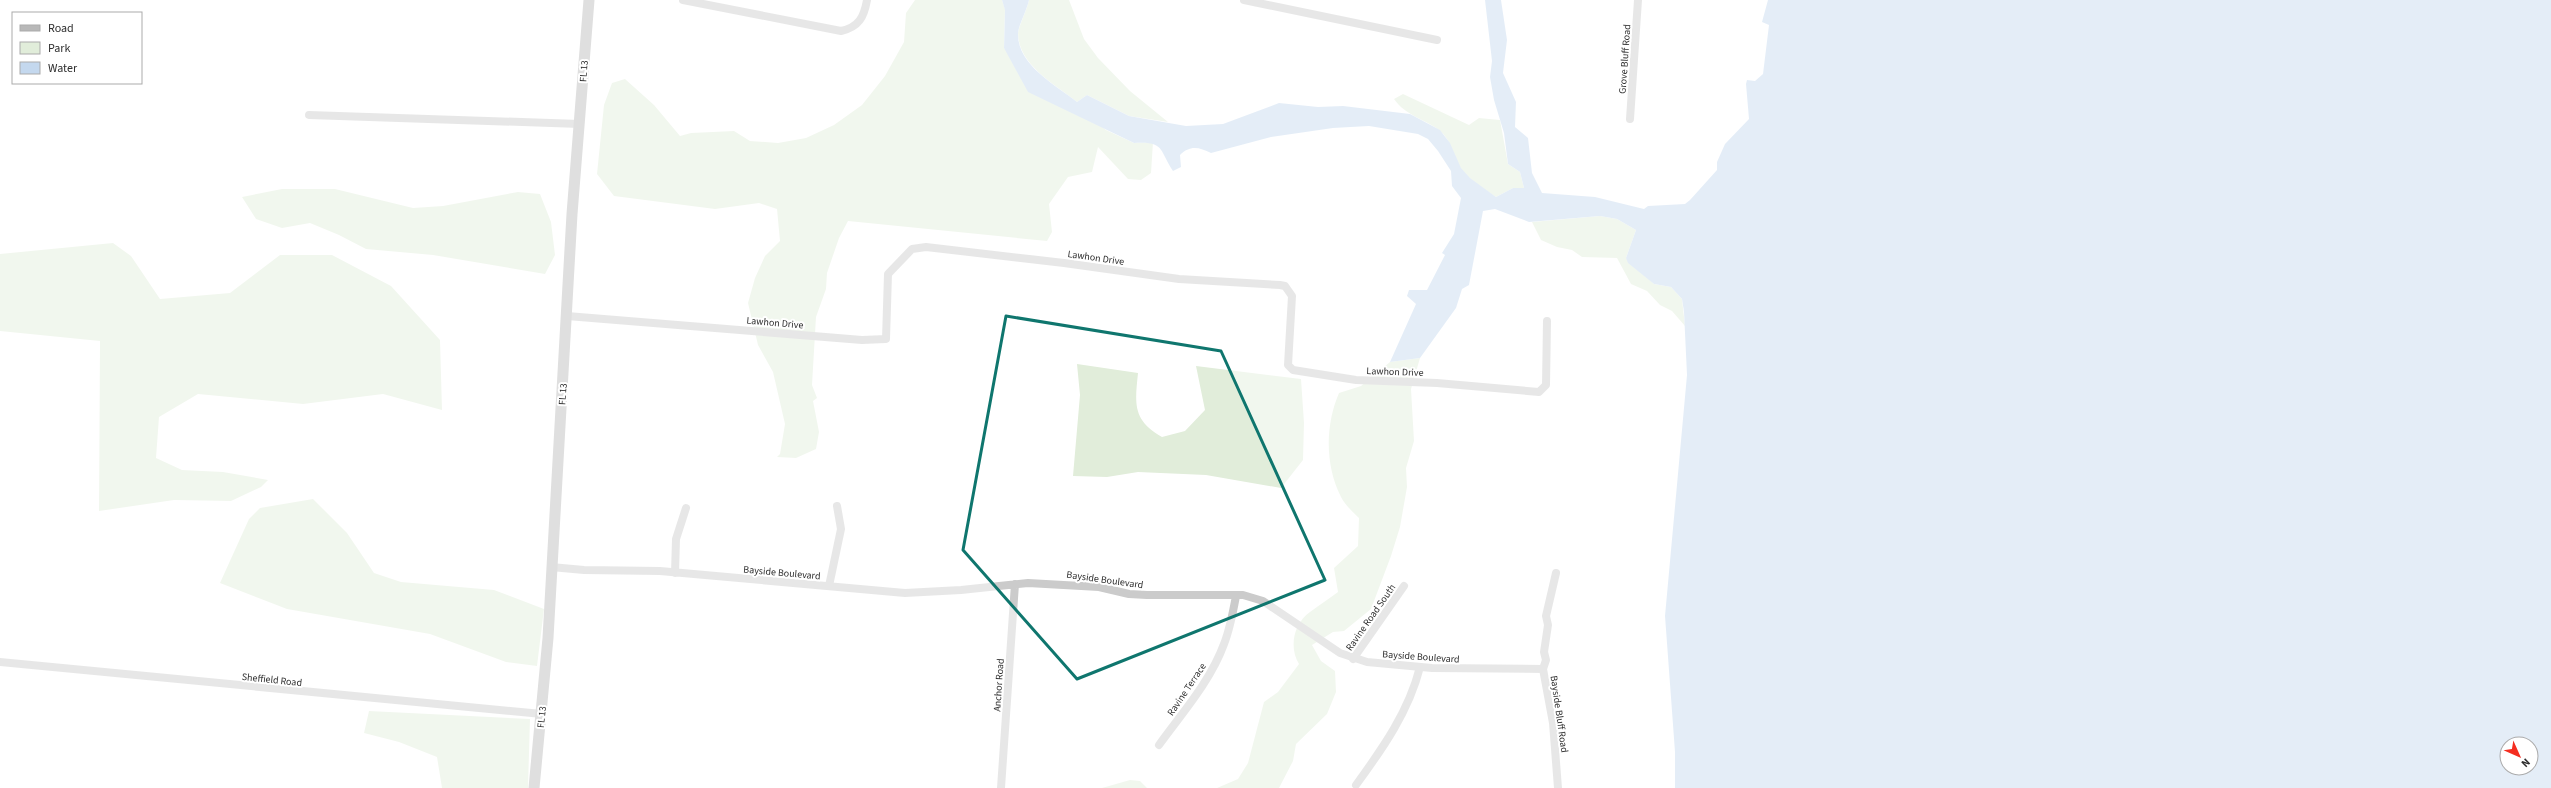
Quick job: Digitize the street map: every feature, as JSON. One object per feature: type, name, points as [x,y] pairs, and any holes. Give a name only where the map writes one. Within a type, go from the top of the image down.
[{"type":"main road","name":"FL 13","points":[[534,788],[542,714],[588,0]]},
{"type":"street","points":[[683,0],[841,31],[857,24],[864,16],[867,0]]},
{"type":"street","points":[[1244,0],[1282,4],[1437,40]]},
{"type":"street","name":"Grove Bluff Road","points":[[1630,119],[1638,0]]},
{"type":"street","points":[[309,115],[580,124]]},
{"type":"street","name":"Lawhon Drive","points":[[567,316],[862,340],[886,339],[888,274],[912,249],[926,247],[1064,263],[1179,279],[1285,286],[1292,296],[1288,365],[1293,370],[1356,380],[1436,383],[1539,392],[1546,385],[1547,320]]},
{"type":"street","points":[[829,586],[841,529],[837,506]]},
{"type":"street","points":[[675,573],[676,539],[686,508]]},
{"type":"street","name":"Bayside Boulevard","points":[[551,567],[675,573],[905,593],[961,590],[1015,584],[1064,584],[1147,595],[1253,597],[1263,601],[1298,623],[1330,648],[1353,659],[1367,662],[1420,667],[1543,670]]},
{"type":"street","name":"Bayside Bluff Road","points":[[1556,573],[1546,616],[1548,625],[1544,652],[1546,660],[1543,670],[1553,723],[1558,788]]},
{"type":"street","name":"Anchor Road","points":[[1002,788],[1015,584]]},
{"type":"street","name":"Ravine Road South","points":[[1353,659],[1404,586]]},
{"type":"street","name":"Ravine Terrace","points":[[1159,745],[1198,692],[1217,660],[1224,643],[1236,596]]},
{"type":"street","name":"Sheffield Road","points":[[0,662],[542,714]]},
{"type":"street","points":[[1356,785],[1400,719],[1416,683],[1420,667]]},
{"type":"highlighted area","points":[[1006,316],[1221,351],[1325,580],[1077,679],[963,550]]},
{"type":"green space","points":[[915,0],[1002,0],[1005,9],[1004,48],[1106,130],[1134,143],[1153,142],[1151,173],[1141,180],[1128,179],[1098,147],[1092,172],[1068,177],[1049,204],[1052,232],[1047,241],[848,221],[839,238],[827,273],[826,289],[816,317],[812,385],[817,398],[813,401],[819,432],[816,449],[796,458],[777,457],[780,454],[785,424],[773,372],[758,345],[748,303],[755,278],[765,256],[780,241],[777,209],[759,203],[715,209],[614,196],[597,174],[604,105],[612,83],[625,79],[654,105],[680,136],[691,133],[734,131],[750,141],[778,143],[806,138],[834,125],[862,105],[885,76],[904,42],[906,13]]},
{"type":"green space","points":[[1029,0],[1069,0],[1084,39],[1098,58],[1130,91],[1168,122],[1129,116],[1087,95],[1077,102],[1049,81],[1031,64],[1024,55],[1020,44],[1018,33]]},
{"type":"green space","points":[[1403,94],[1469,125],[1479,118],[1500,120],[1508,164],[1520,172],[1524,188],[1513,188],[1496,197],[1476,184],[1463,172],[1449,142],[1443,134],[1433,126],[1404,109],[1394,99]]},
{"type":"green space","points":[[282,189],[335,189],[413,208],[443,206],[518,192],[540,194],[551,222],[555,255],[545,274],[433,255],[366,249],[339,235],[310,223],[282,228],[256,219],[242,197]]},
{"type":"green space","points":[[1600,216],[1617,219],[1636,230],[1626,258],[1654,284],[1671,287],[1682,299],[1685,326],[1672,311],[1660,305],[1647,291],[1631,284],[1617,258],[1582,257],[1572,250],[1557,247],[1541,240],[1532,222]]},
{"type":"green space","points":[[113,243],[131,256],[160,299],[230,293],[280,255],[332,255],[391,286],[440,340],[442,410],[383,394],[303,404],[198,394],[159,417],[156,458],[182,470],[223,472],[268,480],[261,487],[231,501],[174,500],[99,511],[100,341],[0,331],[0,254]]},
{"type":"green space","points":[[1420,358],[1411,389],[1414,441],[1406,468],[1407,487],[1400,527],[1391,556],[1371,609],[1344,631],[1333,632],[1312,645],[1321,661],[1335,671],[1336,692],[1327,714],[1296,744],[1293,761],[1279,788],[1217,788],[1238,779],[1248,763],[1264,702],[1278,692],[1299,664],[1294,651],[1294,636],[1296,630],[1304,617],[1338,592],[1334,568],[1358,546],[1359,518],[1347,506],[1341,497],[1332,472],[1330,459],[1329,432],[1334,405],[1339,393],[1361,386],[1390,362]]},
{"type":"green space","points":[[1077,364],[1138,373],[1136,402],[1140,417],[1152,431],[1162,437],[1185,431],[1205,410],[1196,366],[1301,379],[1304,423],[1303,460],[1281,488],[1206,475],[1138,472],[1107,477],[1073,476],[1080,395]]},
{"type":"green space","points":[[313,499],[347,533],[374,573],[401,582],[494,590],[544,609],[537,666],[506,662],[430,634],[287,609],[220,583],[249,519],[260,508]]},
{"type":"green space","points":[[369,711],[530,719],[528,788],[442,788],[437,757],[399,742],[364,733]]},
{"type":"green space","points":[[1130,780],[1140,781],[1147,788],[1102,788]]},
{"type":"water","points":[[1002,0],[1029,0],[1018,33],[1019,44],[1024,55],[1039,73],[1077,102],[1087,95],[1129,116],[1186,126],[1223,124],[1279,103],[1318,107],[1343,106],[1410,114],[1440,130],[1450,143],[1461,168],[1470,178],[1496,197],[1513,188],[1524,188],[1520,172],[1508,164],[1504,133],[1494,100],[1490,77],[1492,61],[1485,0],[1501,0],[1507,40],[1503,73],[1516,102],[1515,127],[1528,138],[1532,173],[1542,193],[1595,197],[1644,209],[1648,206],[1685,204],[1690,200],[1717,170],[1717,162],[1725,144],[1749,119],[1746,84],[1747,80],[1755,81],[1763,74],[1769,25],[1762,22],[1768,0],[2551,0],[2551,788],[1675,788],[1675,752],[1665,616],[1687,375],[1684,312],[1682,299],[1671,287],[1654,284],[1628,263],[1626,258],[1636,230],[1617,219],[1600,216],[1529,222],[1495,209],[1483,211],[1469,285],[1462,289],[1456,308],[1420,358],[1390,362],[1416,304],[1407,296],[1409,290],[1427,290],[1445,255],[1442,253],[1454,234],[1461,198],[1452,186],[1451,171],[1428,139],[1418,134],[1369,126],[1333,128],[1271,137],[1211,153],[1199,148],[1191,148],[1180,155],[1181,167],[1173,171],[1163,152],[1156,145],[1134,143],[1028,92],[1004,48],[1005,10]]}]
